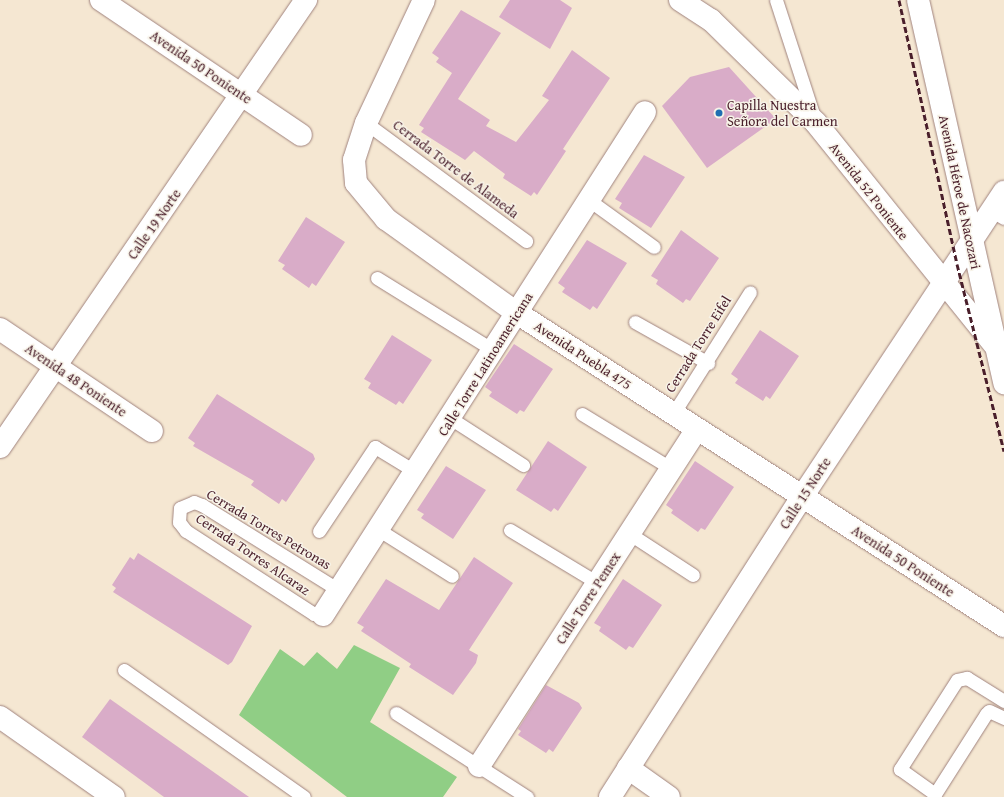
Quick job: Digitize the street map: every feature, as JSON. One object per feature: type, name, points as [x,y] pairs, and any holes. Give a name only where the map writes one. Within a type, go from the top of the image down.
[{"type":"street","name":"Avenida 50 Poniente","points":[[101,0],[301,135]]},
{"type":"street","name":"Calle 19 Norte","points":[[0,447],[243,95],[306,0]]},
{"type":"street","points":[[366,123],[424,0]]},
{"type":"street","name":"Avenida 52 Poniente","points":[[680,0],[711,20],[816,123],[994,344]]},
{"type":"street","name":"Avenida Héroe de Nacozari","points":[[918,0],[971,244],[1004,383]]},
{"type":"street","name":"Calle Torre Latinoamericana","points":[[323,615],[340,591],[645,112]]},
{"type":"street","name":"Avenida Puebla 475","points":[[366,123],[354,160],[356,183],[386,219],[517,313],[802,497]]},
{"type":"street","name":"Calle 15 Norte","points":[[610,797],[802,497],[944,283],[971,244],[998,215],[1004,192]]},
{"type":"street","name":"Avenida 48 Poniente","points":[[0,329],[55,368],[152,431]]},
{"type":"street","name":"Calle Torre Pemex","points":[[480,766],[697,429]]},
{"type":"street","name":"Avenida 50 Poniente","points":[[802,497],[1004,626]]},
{"type":"street","points":[[0,717],[114,797]]},
{"type":"street","points":[[628,768],[669,797]]},
{"type":"lane","points":[[776,0],[816,123]]},
{"type":"lane","name":"Cerrada Torre de Alameda","points":[[366,123],[526,241]]},
{"type":"lane","points":[[589,200],[654,247]]},
{"type":"lane","points":[[377,278],[493,350]]},
{"type":"lane","name":"Cerrada Torre Eifel","points":[[673,414],[708,363],[750,292]]},
{"type":"lane","points":[[635,322],[708,363]]},
{"type":"lane","points":[[582,414],[672,469]]},
{"type":"lane","points":[[450,418],[523,465]]},
{"type":"lane","points":[[318,531],[375,447],[416,472]]},
{"type":"lane","name":"Cerrada Torres Petronas","points":[[180,508],[194,502],[202,505],[340,591]]},
{"type":"lane","name":"Cerrada Torres Alcaraz","points":[[180,508],[179,522],[186,531],[314,614],[323,615]]},
{"type":"lane","points":[[379,530],[452,576]]},
{"type":"lane","points":[[510,530],[598,583]]},
{"type":"lane","points":[[630,534],[693,575]]},
{"type":"lane","points":[[124,670],[304,797]]},
{"type":"lane","points":[[1004,701],[968,678],[957,680],[900,770],[935,794],[986,714],[989,712],[1004,718]]},
{"type":"lane","points":[[396,713],[527,797]]},
{"type":"green space","points":[[354,645],[400,668],[370,722],[457,777],[443,797],[347,797],[239,715],[280,649],[304,666],[317,652],[337,669]]},
{"type":"building","points":[[510,0],[560,0],[572,8],[550,49],[499,17]]},
{"type":"building","points":[[461,10],[501,33],[458,99],[490,120],[486,126],[516,142],[549,100],[542,96],[572,50],[610,78],[563,149],[566,151],[537,195],[534,192],[531,196],[503,178],[505,174],[474,151],[465,160],[421,132],[424,128],[419,125],[452,73],[436,62],[439,58],[432,53]]},
{"type":"building","name":"Capilla Nuestra Señora del Carmen","points":[[729,67],[776,119],[707,168],[662,106],[690,77]]},
{"type":"building","points":[[644,155],[685,177],[651,228],[619,208],[622,203],[615,199]]},
{"type":"building","points":[[306,217],[345,242],[316,286],[312,283],[309,288],[282,269],[285,265],[278,261]]},
{"type":"building","points":[[681,230],[719,258],[690,301],[686,299],[683,303],[656,284],[658,280],[651,276]]},
{"type":"building","points":[[587,240],[627,263],[597,309],[593,306],[590,310],[562,292],[565,288],[558,283]]},
{"type":"building","points":[[760,330],[799,356],[770,399],[766,396],[763,401],[735,383],[738,379],[731,374]]},
{"type":"building","points":[[392,335],[432,360],[403,404],[399,401],[396,405],[368,388],[371,383],[364,379]]},
{"type":"building","points":[[514,344],[553,369],[524,412],[520,410],[517,414],[489,396],[492,392],[485,387]]},
{"type":"building","points":[[217,394],[313,454],[315,459],[286,502],[282,499],[279,504],[251,485],[254,481],[193,446],[195,443],[188,438]]},
{"type":"building","points":[[548,441],[587,467],[558,511],[554,508],[551,512],[516,490]]},
{"type":"building","points":[[695,461],[734,487],[705,530],[701,528],[698,532],[671,513],[673,510],[666,505]]},
{"type":"building","points":[[446,466],[486,490],[453,539],[421,518],[424,514],[417,510]]},
{"type":"building","points":[[138,553],[252,626],[232,662],[228,665],[113,592],[116,588],[112,585],[130,557],[134,560]]},
{"type":"building","points":[[474,557],[513,583],[469,650],[478,655],[476,663],[453,695],[409,667],[411,664],[361,631],[364,627],[357,623],[386,579],[439,610]]},
{"type":"building","points":[[623,579],[662,605],[633,648],[629,646],[626,650],[599,631],[601,627],[594,623]]},
{"type":"building","points":[[546,685],[579,703],[582,708],[553,752],[549,749],[546,753],[518,735],[521,731],[518,729]]},
{"type":"building","points":[[110,699],[249,797],[164,797],[82,737]]},
{"type":"railway","points":[[899,0],[957,264],[1004,451]]},
{"type":"place","name":"Capilla Nuestra Señora del Carmen","points":[[719,113]]}]
